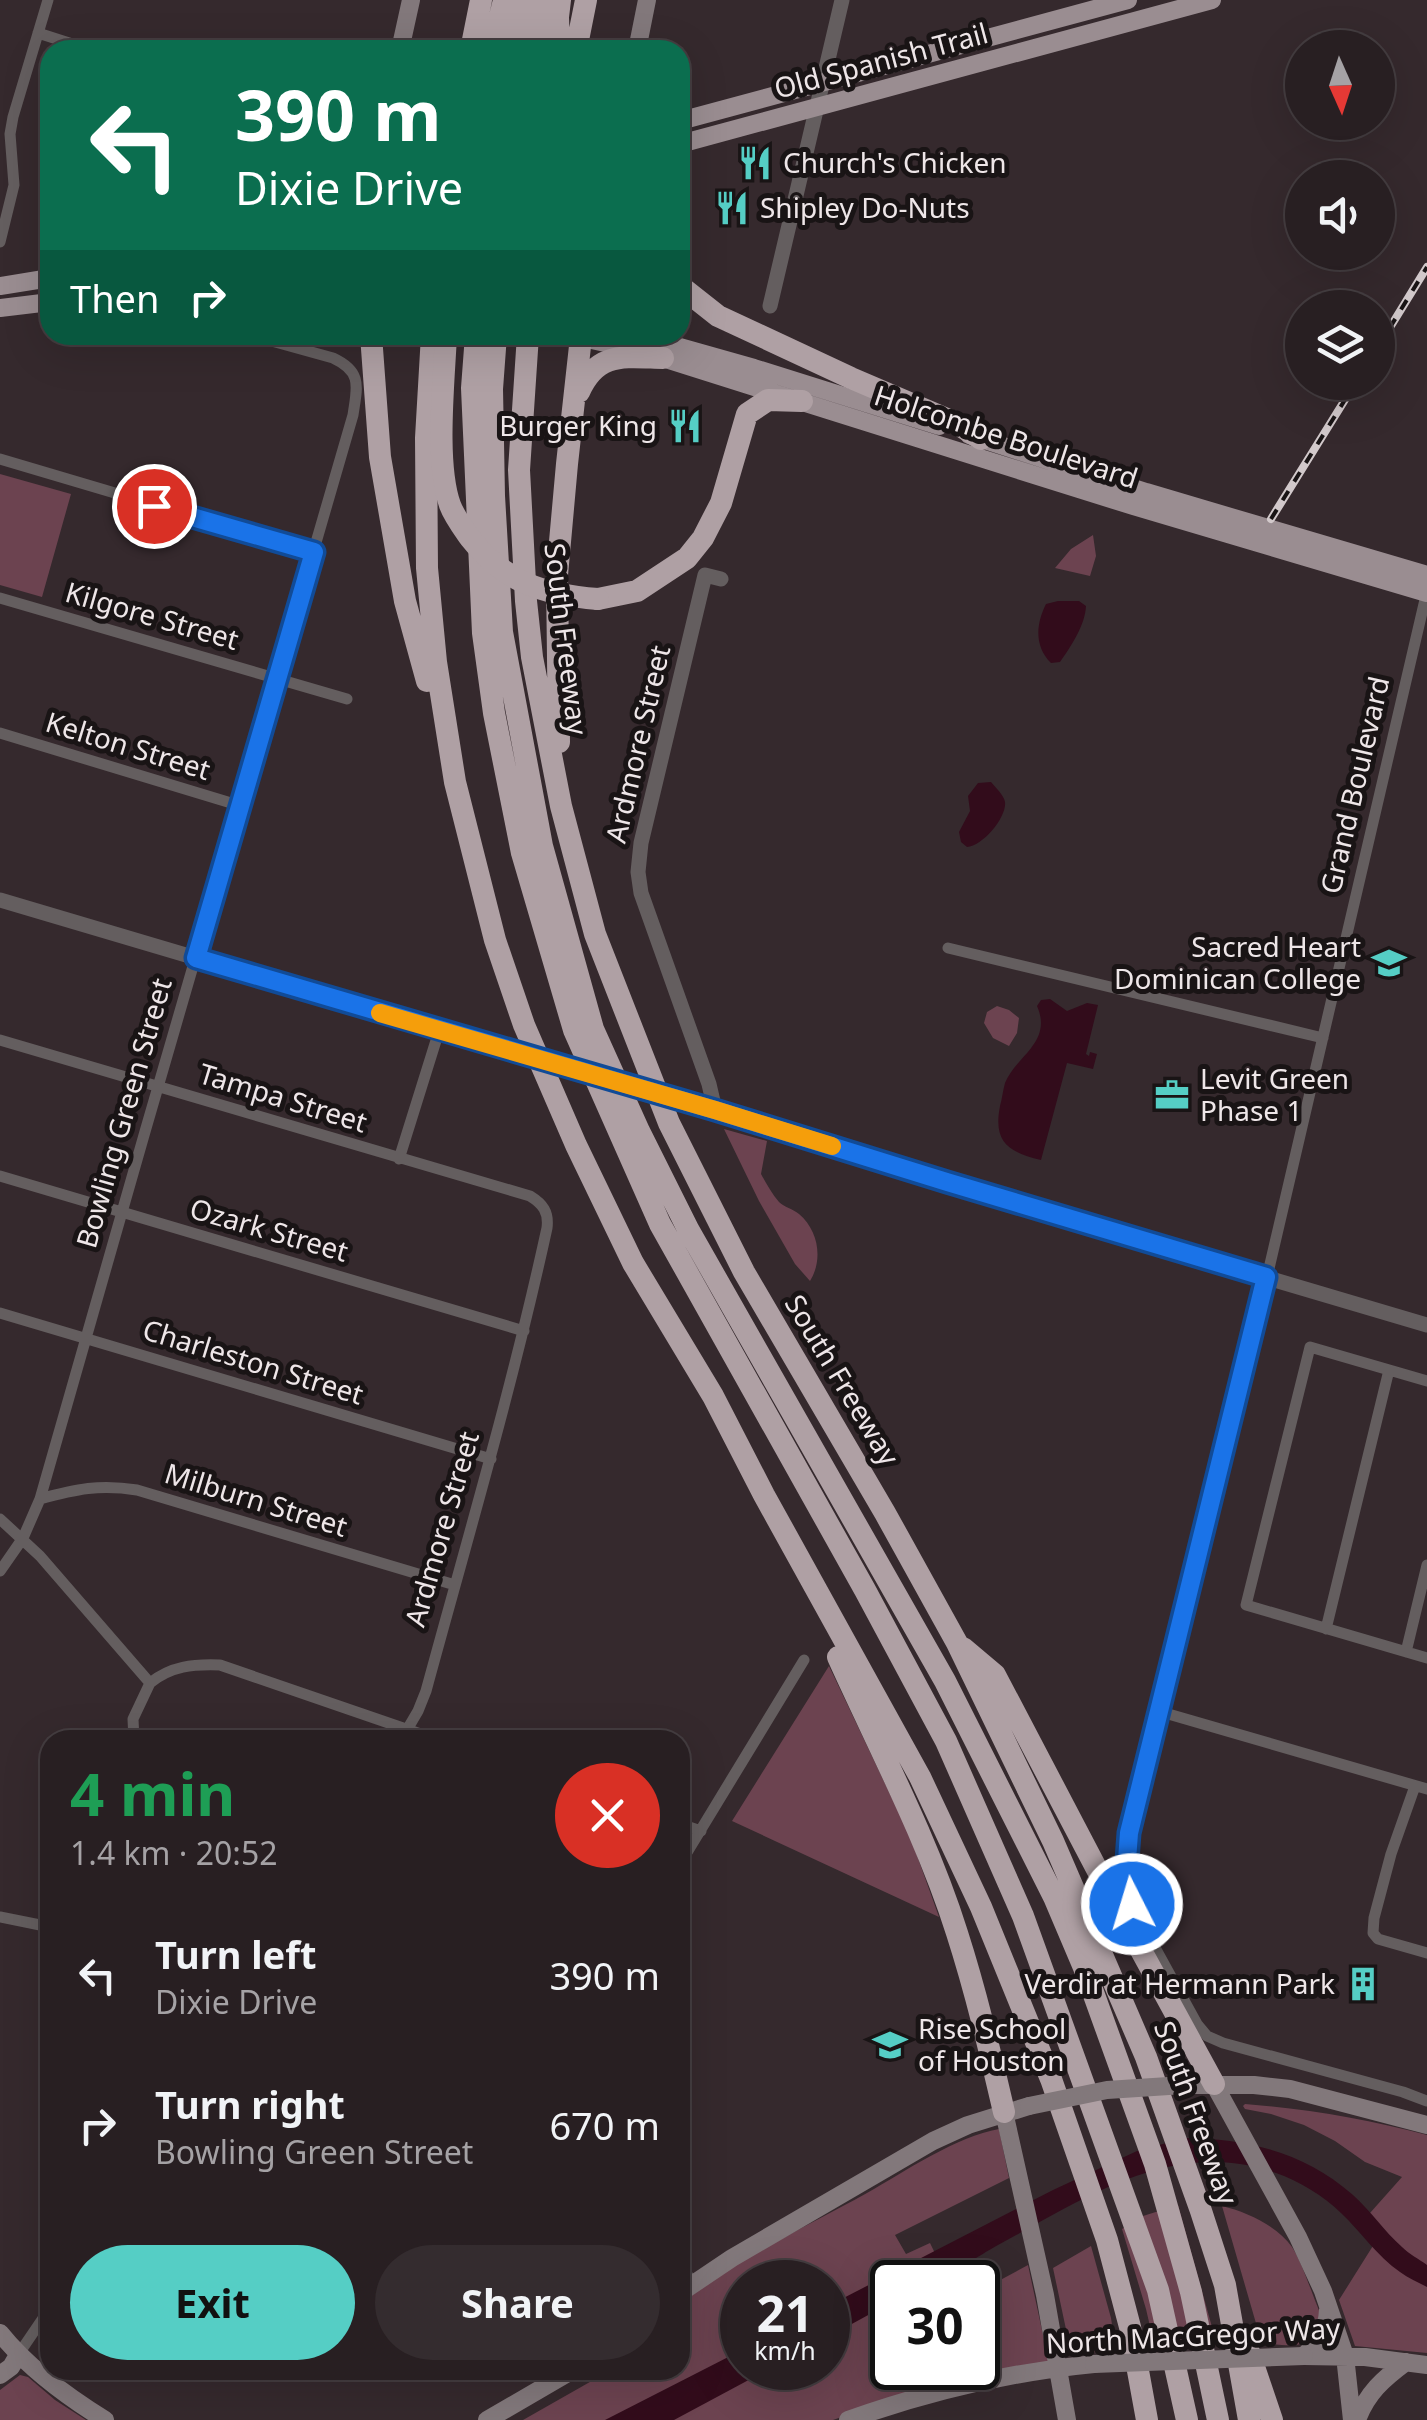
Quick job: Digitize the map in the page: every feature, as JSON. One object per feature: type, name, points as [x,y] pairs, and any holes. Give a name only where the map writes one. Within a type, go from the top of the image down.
[{"type":"highway","points":[[473,40],[481,0]]},
{"type":"highway","points":[[494,40],[504,0]]},
{"type":"highway","points":[[516,40],[525,0]]},
{"type":"highway","points":[[538,40],[547,0]]},
{"type":"highway","points":[[559,40],[560,0]]},
{"type":"highway","points":[[578,40],[586,0]]},
{"type":"highway","points":[[690,294],[718,316],[954,422],[981,439]]},
{"type":"highway","points":[[372,345],[380,457],[405,601],[495,940],[524,1025],[633,1263],[712,1396],[920,1778],[981,1908],[1051,2079],[1107,2240],[1130,2327],[1147,2420]]},
{"type":"highway","points":[[431,345],[426,438],[427,568],[454,782]]},
{"type":"highway","points":[[446,345],[443,464],[450,505],[479,550],[509,576],[550,593],[598,600],[637,591],[688,558],[721,504],[747,414],[768,400],[802,401]]},
{"type":"highway","points":[[475,345],[472,388],[483,633],[494,712],[522,853],[574,1030],[660,1224],[946,1741],[1023,1916],[1158,2290],[1187,2420]]},
{"type":"highway","points":[[495,345],[492,425],[502,632],[542,846],[594,1029],[688,1229],[945,1681],[1054,1897],[1121,2066],[1154,2164],[1191,2292],[1218,2420]]},
{"type":"highway","name":"South Freeway","points":[[527,345],[519,470],[532,657],[561,806],[595,934],[669,1123],[744,1272],[957,1643],[1053,1841],[1146,2057],[1226,2285],[1250,2420]]},
{"type":"highway","points":[[561,806],[558,575],[576,345]]},
{"type":"highway","points":[[573,404],[586,376],[608,359],[663,358]]},
{"type":"highway","points":[[764,1495],[911,1815],[956,1930],[1004,2112]]},
{"type":"highway","points":[[957,1643],[995,1675],[1220,2094]]},
{"type":"highway","points":[[1226,2285],[1272,2420]]},
{"type":"highway","points":[[1130,2327],[1131,2420]]},
{"type":"main road","points":[[402,40],[411,0]]},
{"type":"main road","points":[[639,40],[647,0]]},
{"type":"main road","name":"Old Spanish Trail","points":[[690,118],[1128,0]]},
{"type":"main road","name":"Old Spanish Trail","points":[[690,141],[986,62],[1154,8],[1212,0]]},
{"type":"main road","points":[[980,40],[986,62]]},
{"type":"main road","points":[[0,286],[40,280]]},
{"type":"main road","points":[[0,308],[40,303]]},
{"type":"main road","name":"Holcombe Boulevard","points":[[612,345],[1427,592]]},
{"type":"main road","name":"Holcombe Boulevard","points":[[672,345],[1427,575]]},
{"type":"main road","points":[[690,2285],[933,2141],[968,2125],[1029,2106],[1107,2090],[1184,2085],[1220,2094],[1254,2085],[1290,2089],[1427,2125]]},
{"type":"main road","points":[[1220,2094],[1298,2237],[1326,2298],[1345,2356],[1354,2420]]},
{"type":"main road","points":[[1004,2112],[1045,2295],[1067,2420]]},
{"type":"main road","points":[[1304,2356],[1322,2337],[1327,2324],[1326,2298]]},
{"type":"main road","points":[[0,2333],[40,2373]]},
{"type":"main road","points":[[0,2375],[18,2355]]},
{"type":"main road","name":"North MacGregor Way","points":[[848,2420],[1009,2374],[1058,2367],[1304,2356],[1427,2364]]},
{"type":"main road","points":[[1354,2420],[1380,2382],[1406,2362]]},
{"type":"main road","points":[[49,2380],[104,2420]]},
{"type":"main road","points":[[487,2420],[556,2380]]},
{"type":"street","points":[[0,242],[14,184],[10,134],[13,116],[48,0]]},
{"type":"street","points":[[770,306],[842,0]]},
{"type":"street","points":[[38,33],[60,40]]},
{"type":"street","name":"Bowling Green Street","points":[[0,1571],[23,1538],[40,1499],[353,415],[357,383],[354,372],[334,358],[287,345]]},
{"type":"street","points":[[0,459],[314,552]]},
{"type":"street","name":"Ardmore Street","points":[[709,1108],[709,1084],[649,920],[638,872],[704,576],[721,579]]},
{"type":"street","name":"Grand Boulevard","points":[[1427,592],[1266,1277],[1129,1833],[1128,1890],[1132,1904],[1207,2036],[1427,2101]]},
{"type":"street","name":"Kilgore Street","points":[[0,598],[347,698]]},
{"type":"street","name":"Kelton Street","points":[[0,733],[241,806]]},
{"type":"street","points":[[0,900],[1427,1324]]},
{"type":"street","points":[[948,948],[1323,1038]]},
{"type":"street","points":[[399,1159],[439,1030]]},
{"type":"street","name":"Tampa Street","points":[[0,1040],[530,1196],[546,1211]]},
{"type":"street","name":"Ozark Street","points":[[0,1176],[524,1331]]},
{"type":"street","name":"Ardmore Street","points":[[407,1730],[422,1702],[491,1459],[524,1331],[546,1228],[546,1211]]},
{"type":"street","name":"Charleston Street","points":[[0,1313],[491,1459]]},
{"type":"street","points":[[1427,1381],[1310,1347],[1246,1605],[1427,1658]]},
{"type":"street","points":[[1326,1629],[1389,1370]]},
{"type":"street","name":"Milburn Street","points":[[40,1499],[90,1487],[136,1490],[455,1586]]},
{"type":"street","points":[[0,1519],[23,1538],[150,1683]]},
{"type":"street","points":[[1406,1652],[1427,1565]]},
{"type":"street","points":[[690,1848],[804,1660]]},
{"type":"street","points":[[134,1730],[133,1719],[150,1683],[165,1671],[189,1665],[220,1666],[391,1730]]},
{"type":"street","points":[[1158,1711],[1421,1788],[1391,1854],[1372,1926],[1378,1939],[1427,1953]]},
{"type":"street","points":[[690,1827],[701,1831]]},
{"type":"street","points":[[0,1917],[40,1925]]},
{"type":"street","points":[[18,2355],[40,2323]]},
{"type":"shaded area","points":[[0,474],[71,494],[42,597],[0,585]]},
{"type":"shaded area","points":[[1093,535],[1096,556],[1090,576],[1055,568],[1071,549]]},
{"type":"shaded area","points":[[1079,601],[1086,606],[1069,649],[1060,662],[1051,663],[1039,642],[1039,627],[1046,604]]},
{"type":"shaded area","points":[[991,782],[1004,799],[1005,808],[987,836],[967,847],[959,832],[970,811],[968,796],[978,783]]},
{"type":"shaded area","points":[[1050,999],[1067,1011],[1087,1003],[1098,1005],[1086,1054],[1097,1054],[1093,1069],[1067,1063],[1041,1160],[1006,1144],[998,1118],[1005,1083],[1037,1039],[1041,1019],[1037,1006],[1041,1000]]},
{"type":"shaded area","points":[[997,1006],[1019,1018],[1017,1033],[1009,1046],[993,1038],[984,1023],[987,1012]]},
{"type":"shaded area","points":[[724,1129],[767,1141],[761,1174],[779,1202],[799,1214],[815,1237],[817,1264],[810,1281],[795,1264],[759,1201]]},
{"type":"shaded area","points":[[829,1666],[910,1836],[939,1917],[732,1821]]},
{"type":"shaded area","points":[[1245,2104],[1337,2115],[1427,2135],[1427,2353],[1355,2346],[1339,2300],[1376,2241],[1362,2222],[1402,2177],[1365,2162],[1304,2125],[1245,2109]]},
{"type":"shaded area","points":[[999,2129],[1009,2178],[895,2235],[906,2254],[930,2243],[938,2260],[870,2260],[870,2390],[938,2390],[833,2420],[523,2420],[593,2380],[690,2380],[690,2297],[720,2276],[720,2390],[850,2390],[850,2260],[744,2260],[931,2156]]},
{"type":"shaded area","points":[[1185,2138],[1253,2145],[1295,2158],[1353,2195],[1395,2241],[1427,2265],[1427,2287],[1392,2266],[1334,2207],[1302,2185],[1276,2173],[1238,2164],[1201,2162],[1131,2178],[1097,2192],[972,2260],[917,2260],[1137,2151]]},
{"type":"shaded area","points":[[1178,2205],[1217,2345],[1155,2348],[1122,2229],[1143,2216]]},
{"type":"shaded area","points":[[1222,2206],[1261,2221],[1292,2247],[1321,2315],[1310,2336],[1300,2344],[1262,2344]]},
{"type":"shaded area","points":[[1091,2246],[1116,2351],[1081,2350],[1067,2334],[1053,2268]]},
{"type":"shaded area","points":[[1028,2265],[1049,2363],[1000,2375],[1000,2280]]},
{"type":"shaded area","points":[[870,2284],[870,2314],[850,2325],[850,2295]]},
{"type":"shaded area","points":[[720,2361],[720,2390],[730,2390],[674,2420],[605,2420],[683,2380],[690,2380]]},
{"type":"shaded area","points":[[20,2375],[86,2420],[0,2420],[0,2390]]},
{"type":"railway","points":[[1395,319],[1427,267]]},
{"type":"railway","points":[[1271,519],[1345,400]]},
{"type":"slow traffic","points":[[380,1013],[832,1146]]},
{"type":"place","name":"Church's Chicken","points":[[755,163]]},
{"type":"place","name":"Shipley Do-Nuts","points":[[732,208]]},
{"type":"place","name":"Burger King","points":[[685,426]]},
{"type":"place","name":"Sacred Heart Dominican College","points":[[1389,963]]},
{"type":"place","name":"Levit Green Phase 1","points":[[1172,1095]]},
{"type":"place","name":"Verdir at Hermann Park","points":[[1363,1984]]},
{"type":"place","name":"Rise School of Houston","points":[[890,2045]]},
{"type":"route","points":[[154,506],[314,552],[196,958],[1266,1277],[1129,1833],[1126,1874],[1132,1904]]}]
